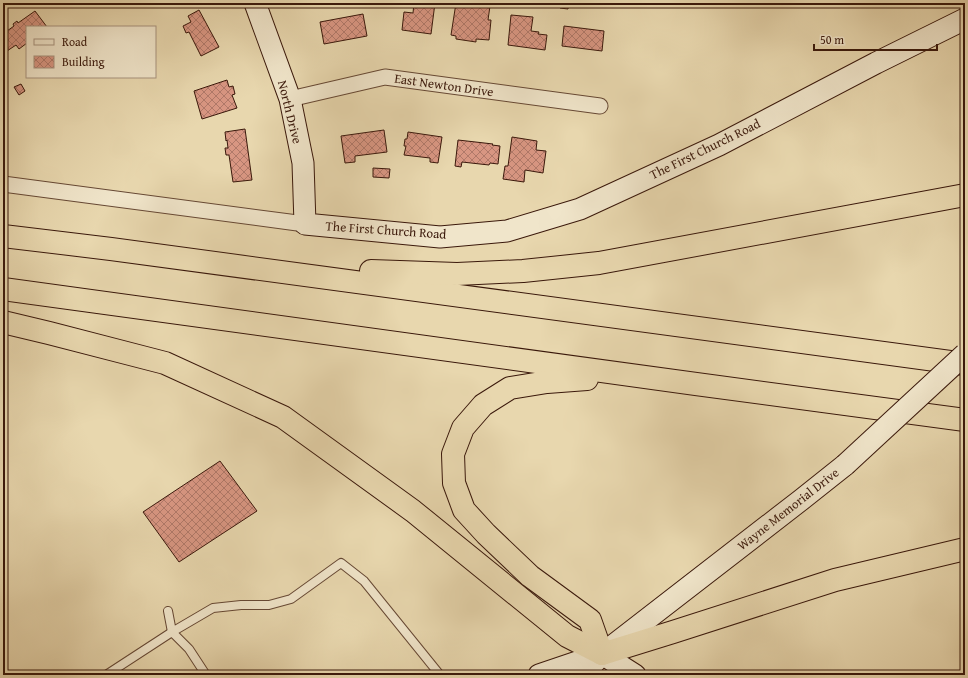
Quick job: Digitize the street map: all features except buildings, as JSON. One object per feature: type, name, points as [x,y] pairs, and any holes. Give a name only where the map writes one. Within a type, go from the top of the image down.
[{"type":"highway","points":[[245,267],[457,274],[523,271],[599,263],[965,195]]},
{"type":"highway","points":[[3,236],[103,248],[965,364]]},
{"type":"highway","points":[[3,289],[965,420]]},
{"type":"highway","points":[[3,322],[165,363],[283,417],[413,511],[567,636],[602,654],[835,580],[965,549]]},
{"type":"highway","points":[[602,654],[590,620],[530,576],[486,534],[464,510],[454,483],[453,454],[463,428],[483,405],[510,388],[547,382],[581,379],[696,384]]},
{"type":"street","name":"North Drive","points":[[255,3],[290,99],[303,163],[305,224]]},
{"type":"street","name":"The First Church Road","points":[[3,184],[305,224],[440,237],[507,231],[580,209],[719,145],[876,63],[965,19]]},
{"type":"street","name":"East Newton Drive","points":[[290,99],[385,77],[600,106]]},
{"type":"street","name":"Wayne Memorial Drive","points":[[583,675],[602,654],[801,500],[844,464],[965,354]]},
{"type":"street","name":"Wayne Memorial Drive","points":[[539,675],[602,654]]},
{"type":"street","points":[[602,654],[635,675]]},
{"type":"lane","points":[[106,675],[172,632],[213,608],[241,605],[269,605],[291,599],[341,563],[364,581],[440,675]]},
{"type":"lane","points":[[168,611],[172,632],[189,649],[206,675]]}]
